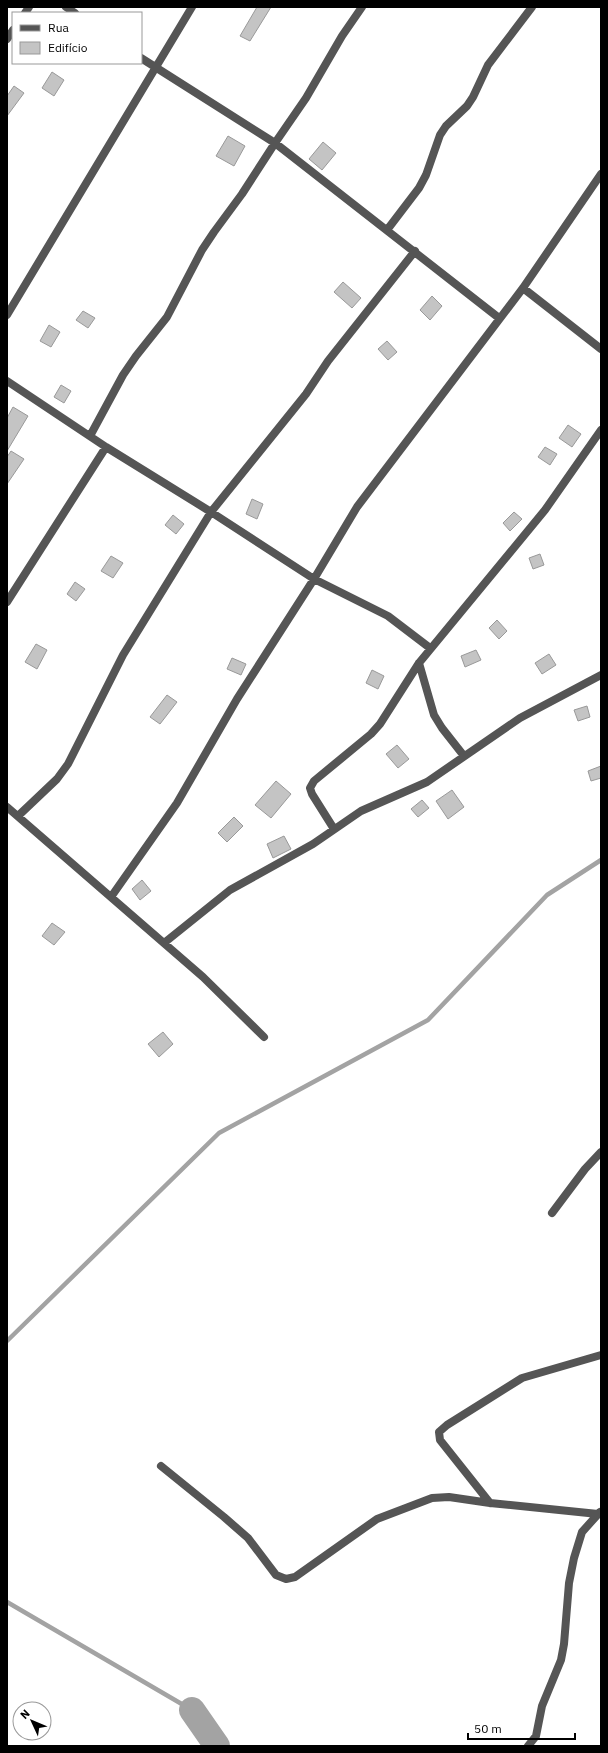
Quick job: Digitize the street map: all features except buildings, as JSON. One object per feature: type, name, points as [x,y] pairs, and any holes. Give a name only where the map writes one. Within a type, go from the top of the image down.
[{"type":"street","points":[[7,315],[192,7]]},
{"type":"street","points":[[90,436],[136,356],[167,317],[202,250],[242,194],[275,142],[306,98],[342,36],[362,7]]},
{"type":"street","points":[[387,230],[419,188],[426,175],[440,136],[446,126],[467,106],[474,97],[488,65],[532,7]]},
{"type":"street","points":[[142,59],[275,142],[499,318]]},
{"type":"street","points":[[111,897],[177,803],[237,699],[314,579],[357,507],[523,288],[601,174]]},
{"type":"street","points":[[18,816],[58,779],[68,764],[123,655],[211,512],[306,394],[328,361],[415,251]]},
{"type":"street","points":[[523,288],[601,349]]},
{"type":"street","points":[[7,380],[106,447],[211,512],[314,579],[388,616],[430,648]]},
{"type":"street","points":[[334,829],[312,794],[310,788],[314,781],[371,734],[380,724],[430,648],[545,510],[601,430]]},
{"type":"street","points":[[7,602],[106,447]]},
{"type":"street","points":[[419,663],[434,715],[442,728],[464,756]]},
{"type":"street","points":[[164,943],[230,890],[313,844],[361,811],[426,782],[520,718],[601,675]]},
{"type":"street","points":[[7,808],[203,977],[264,1037]]},
{"type":"street","points":[[552,1213],[585,1169],[601,1152]]},
{"type":"street","points":[[490,1503],[440,1440],[439,1432],[447,1425],[522,1378],[601,1355]]},
{"type":"street","points":[[161,1466],[248,1538],[276,1574],[286,1579],[295,1577],[377,1519],[432,1498],[449,1497],[490,1503],[600,1513]]},
{"type":"street","points":[[528,1746],[536,1736],[542,1706],[561,1660],[564,1644],[569,1583],[574,1558],[582,1532],[600,1513]]},
{"type":"waterway","points":[[7,1341],[219,1133],[428,1020],[547,895],[601,860]]},
{"type":"waterway","points":[[7,1602],[192,1710]]},
{"type":"waterway","points":[[192,1710],[217,1746]]}]
